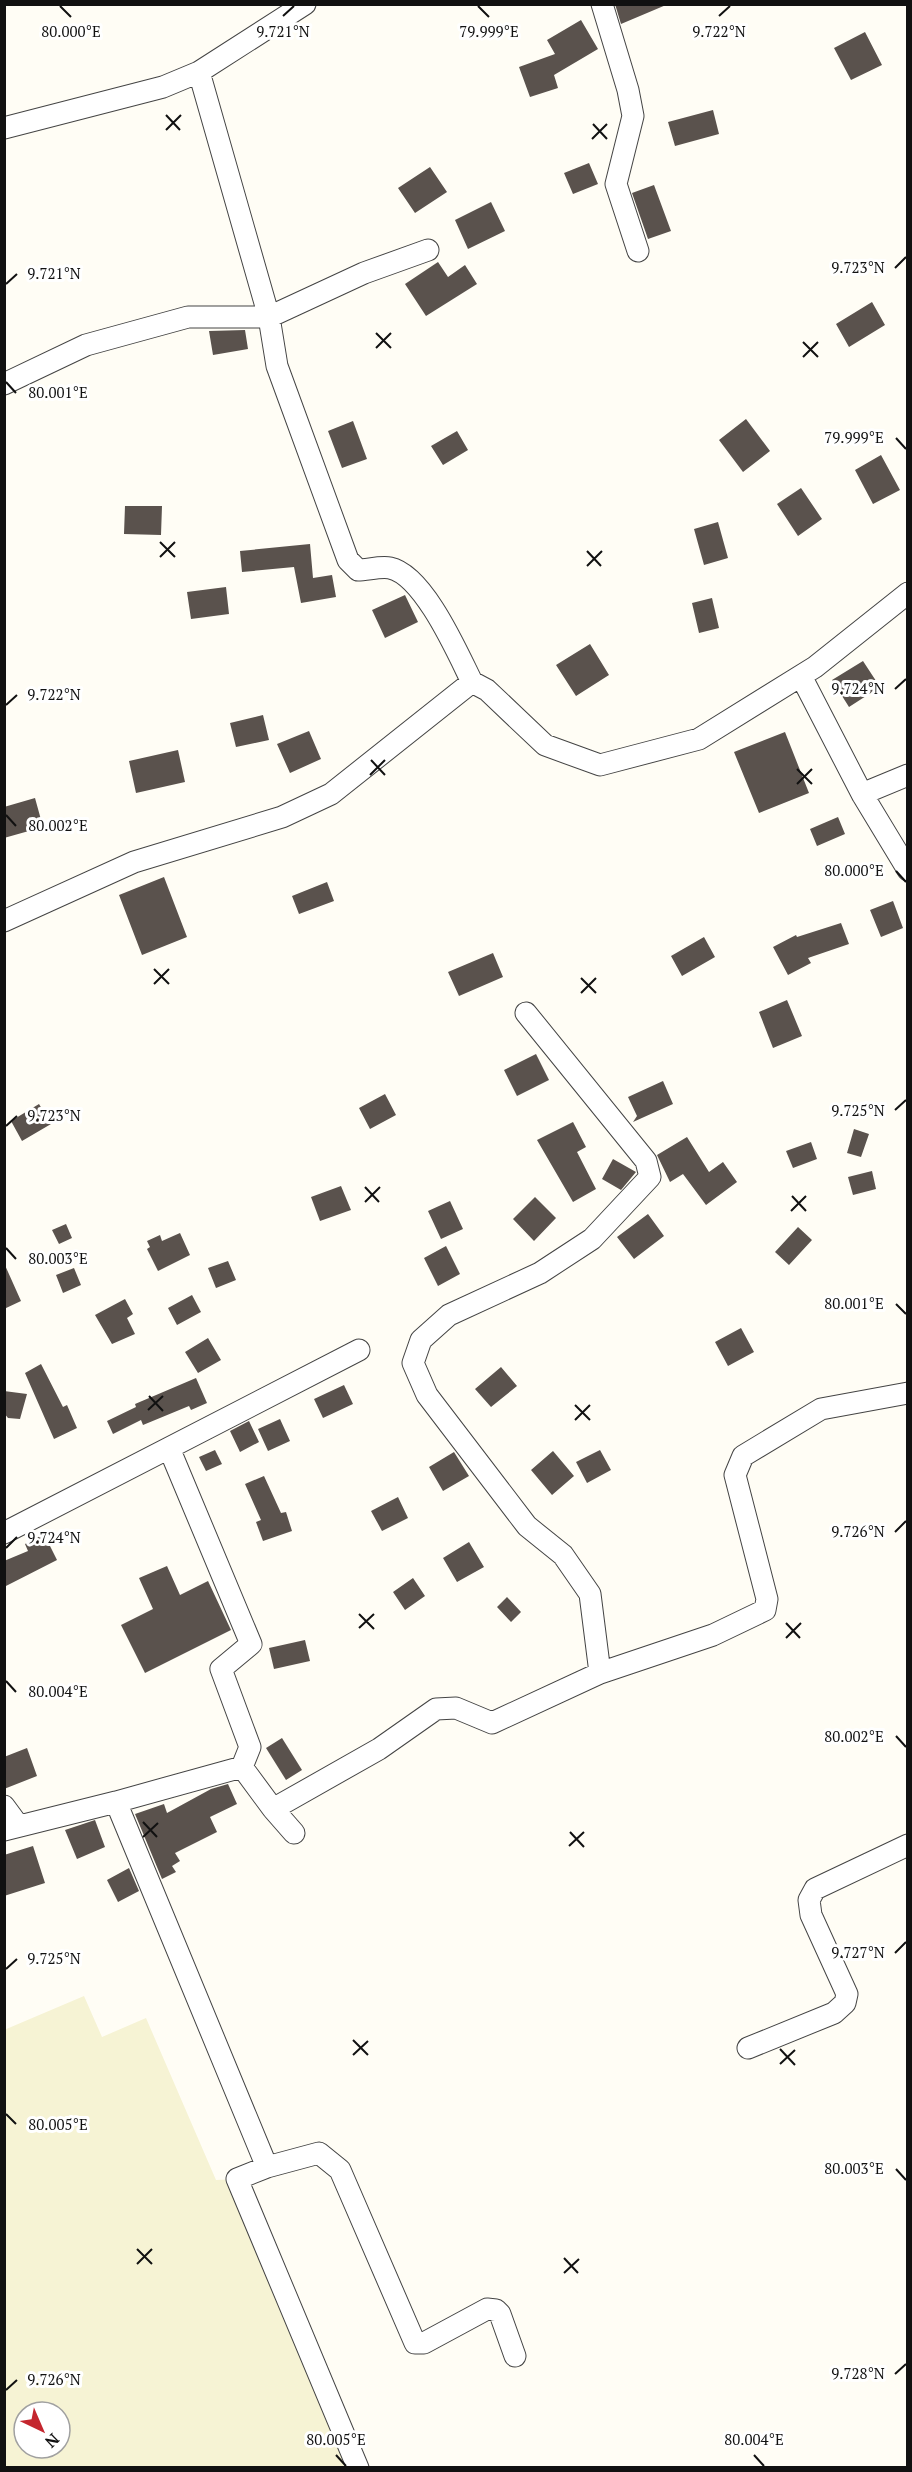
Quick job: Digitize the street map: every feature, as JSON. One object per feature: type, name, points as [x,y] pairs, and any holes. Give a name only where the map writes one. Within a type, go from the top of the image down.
[{"type":"street","points":[[4,128],[163,87],[199,72],[305,4]]},
{"type":"street","points":[[602,4],[628,90],[633,116],[616,184],[638,251]]},
{"type":"street","points":[[199,72],[269,317],[276,366],[348,560],[358,570],[390,568],[408,578],[441,618],[472,682],[487,690],[545,745],[600,765],[699,739],[801,676],[908,593]]},
{"type":"street","points":[[4,384],[86,345],[188,317],[269,317],[364,273],[428,250]]},
{"type":"street","points":[[801,676],[862,794],[908,870]]},
{"type":"street","points":[[4,921],[134,862],[282,817],[331,794],[472,682]]},
{"type":"street","points":[[862,794],[908,775]]},
{"type":"street","points":[[526,1013],[645,1161],[650,1177],[592,1239],[540,1273],[449,1315],[421,1340],[413,1363],[427,1395],[527,1526],[562,1555],[590,1594],[600,1673]]},
{"type":"street","points":[[4,1533],[359,1350]]},
{"type":"street","points":[[273,1809],[379,1749],[436,1709],[456,1708],[492,1723],[600,1673],[713,1635],[765,1610],[767,1599],[735,1475],[743,1456],[821,1409],[908,1393]]},
{"type":"street","points":[[169,1448],[251,1644],[221,1669],[250,1747],[242,1767]]},
{"type":"street","points":[[4,1806],[11,1827],[116,1802],[242,1767]]},
{"type":"street","points":[[242,1767],[294,1833]]},
{"type":"street","points":[[116,1802],[267,2167]]},
{"type":"street","points":[[748,2048],[834,2013],[845,2003],[847,1994],[811,1914],[809,1900],[815,1889],[908,1845]]},
{"type":"street","points":[[358,2468],[237,2179],[267,2167],[319,2153],[340,2170],[415,2343],[424,2343],[487,2309],[496,2310],[500,2314],[515,2356]]},
{"type":"shaded area","points":[[84,1996],[102,2037],[146,2018],[216,2180],[237,2179],[358,2467],[5,2467],[4,2030]]},
{"type":"building","points":[[615,4],[666,4],[666,5],[621,24]]},
{"type":"building","points":[[581,20],[598,49],[554,75],[558,88],[530,97],[519,67],[555,54],[547,40]]},
{"type":"building","points":[[865,32],[882,65],[851,80],[834,48]]},
{"type":"building","points":[[713,110],[719,134],[675,146],[668,122]]},
{"type":"building","points":[[589,163],[598,184],[573,194],[564,173]]},
{"type":"building","points":[[430,167],[447,192],[415,213],[398,188]]},
{"type":"building","points":[[654,185],[671,231],[648,239],[632,193]]},
{"type":"building","points":[[491,202],[505,231],[468,249],[455,220]]},
{"type":"building","points":[[438,262],[448,277],[465,265],[477,284],[426,316],[405,284]]},
{"type":"building","points":[[872,302],[885,325],[849,347],[836,324]]},
{"type":"building","points":[[245,330],[248,349],[213,355],[209,331]]},
{"type":"building","points":[[746,419],[770,451],[743,472],[719,440]]},
{"type":"building","points":[[353,421],[367,459],[342,468],[328,431]]},
{"type":"building","points":[[457,431],[468,450],[443,465],[431,446]]},
{"type":"building","points":[[881,455],[900,490],[873,504],[855,470]]},
{"type":"building","points":[[801,488],[822,519],[798,536],[777,504]]},
{"type":"building","points":[[125,506],[162,506],[161,535],[124,534]]},
{"type":"building","points":[[718,522],[728,558],[704,565],[694,529]]},
{"type":"building","points":[[310,544],[313,578],[332,575],[336,597],[301,603],[294,567],[242,572],[240,551]]},
{"type":"building","points":[[226,587],[229,614],[191,619],[187,592]]},
{"type":"building","points":[[405,595],[418,622],[385,638],[372,610]]},
{"type":"building","points":[[712,598],[719,628],[699,633],[692,603]]},
{"type":"building","points":[[590,644],[609,675],[576,696],[556,665]]},
{"type":"building","points":[[863,661],[880,687],[849,707],[832,680]]},
{"type":"building","points":[[263,715],[269,740],[236,747],[230,723]]},
{"type":"building","points":[[309,731],[321,759],[290,773],[277,744]]},
{"type":"building","points":[[785,732],[809,793],[759,813],[734,752]]},
{"type":"building","points":[[178,750],[185,782],[136,793],[129,761]]},
{"type":"building","points":[[35,798],[43,827],[4,838],[4,807]]},
{"type":"building","points":[[838,817],[845,834],[817,846],[810,829]]},
{"type":"building","points":[[164,877],[187,937],[142,955],[119,895]]},
{"type":"building","points":[[327,882],[334,901],[299,914],[292,896]]},
{"type":"building","points":[[893,901],[903,928],[881,937],[870,910]]},
{"type":"building","points":[[841,923],[849,944],[808,958],[811,963],[788,975],[773,947],[796,935],[797,937]]},
{"type":"building","points":[[704,937],[715,957],[682,976],[671,956]]},
{"type":"building","points":[[493,953],[503,977],[459,996],[448,972]]},
{"type":"building","points":[[787,1000],[802,1036],[773,1048],[759,1012]]},
{"type":"building","points":[[536,1054],[549,1080],[517,1096],[504,1070]]},
{"type":"building","points":[[663,1081],[673,1104],[633,1122],[637,1116],[628,1097]]},
{"type":"building","points":[[385,1094],[396,1115],[370,1129],[359,1108]]},
{"type":"building","points":[[39,1104],[51,1124],[22,1141],[11,1121]]},
{"type":"building","points":[[573,1122],[586,1147],[577,1152],[596,1189],[573,1202],[537,1140]]},
{"type":"building","points":[[854,1129],[869,1134],[861,1157],[847,1153]]},
{"type":"building","points":[[687,1137],[709,1172],[723,1162],[737,1182],[706,1205],[683,1174],[670,1182],[657,1155]]},
{"type":"building","points":[[811,1142],[817,1159],[793,1168],[786,1151]]},
{"type":"building","points":[[613,1159],[636,1172],[621,1190],[602,1179]]},
{"type":"building","points":[[872,1171],[876,1189],[853,1195],[848,1177]]},
{"type":"building","points":[[341,1186],[351,1210],[320,1221],[311,1197]]},
{"type":"building","points":[[535,1197],[556,1218],[534,1241],[513,1219]]},
{"type":"building","points":[[450,1201],[463,1229],[441,1239],[428,1211]]},
{"type":"building","points":[[648,1214],[664,1236],[634,1259],[617,1237]]},
{"type":"building","points":[[66,1224],[72,1238],[59,1244],[52,1230]]},
{"type":"building","points":[[798,1227],[812,1240],[789,1265],[775,1252]]},
{"type":"building","points":[[180,1233],[190,1255],[158,1271],[147,1249],[150,1247],[147,1241],[160,1235],[162,1241]]},
{"type":"building","points":[[446,1246],[460,1274],[438,1286],[424,1258]]},
{"type":"building","points":[[228,1261],[236,1280],[216,1288],[208,1268]]},
{"type":"building","points":[[4,1263],[21,1301],[4,1309]]},
{"type":"building","points":[[74,1268],[81,1285],[63,1293],[56,1275]]},
{"type":"building","points":[[192,1295],[201,1312],[177,1325],[168,1308]]},
{"type":"building","points":[[125,1299],[133,1314],[127,1318],[135,1334],[112,1344],[95,1315]]},
{"type":"building","points":[[741,1328],[754,1352],[728,1366],[715,1342]]},
{"type":"building","points":[[208,1338],[221,1360],[198,1373],[185,1352]]},
{"type":"building","points":[[41,1364],[63,1407],[67,1405],[77,1428],[54,1439],[25,1373]]},
{"type":"building","points":[[501,1367],[517,1386],[491,1407],[475,1389]]},
{"type":"building","points":[[196,1378],[207,1403],[191,1410],[189,1406],[143,1425],[141,1420],[113,1434],[107,1421],[136,1407],[135,1404]]},
{"type":"building","points":[[344,1385],[353,1404],[323,1418],[314,1399]]},
{"type":"building","points":[[4,1391],[27,1394],[20,1419],[8,1418],[4,1413]]},
{"type":"building","points":[[280,1419],[290,1441],[268,1451],[258,1429]]},
{"type":"building","points":[[249,1421],[259,1442],[240,1452],[230,1431]]},
{"type":"building","points":[[215,1450],[222,1464],[206,1471],[199,1457]]},
{"type":"building","points":[[600,1450],[611,1470],[587,1483],[576,1462]]},
{"type":"building","points":[[553,1451],[574,1476],[552,1495],[531,1470]]},
{"type":"building","points":[[454,1452],[469,1476],[443,1491],[429,1467]]},
{"type":"building","points":[[264,1476],[281,1513],[286,1512],[292,1531],[263,1541],[256,1522],[261,1520],[245,1484]]},
{"type":"building","points":[[398,1497],[408,1518],[382,1531],[371,1511]]},
{"type":"building","points":[[44,1534],[57,1560],[4,1587],[4,1561],[28,1551],[25,1544]]},
{"type":"building","points":[[469,1542],[484,1567],[457,1582],[443,1558]]},
{"type":"building","points":[[167,1566],[180,1595],[208,1581],[231,1630],[145,1673],[121,1625],[153,1609],[139,1578]]},
{"type":"building","points":[[413,1578],[425,1596],[405,1610],[393,1592]]},
{"type":"building","points":[[507,1597],[521,1612],[511,1622],[497,1607]]},
{"type":"building","points":[[305,1640],[310,1661],[274,1669],[269,1648]]},
{"type":"building","points":[[282,1738],[302,1770],[286,1780],[266,1748]]},
{"type":"building","points":[[27,1748],[37,1776],[4,1789],[4,1757]]},
{"type":"building","points":[[228,1784],[237,1804],[210,1817],[217,1832],[175,1853],[180,1861],[172,1866],[176,1872],[162,1879],[135,1814],[164,1804],[167,1813],[211,1789]]},
{"type":"building","points":[[95,1820],[105,1847],[77,1859],[65,1830]]},
{"type":"building","points":[[33,1846],[45,1883],[4,1896],[4,1855]]},
{"type":"building","points":[[129,1868],[139,1891],[118,1902],[107,1880]]}]
